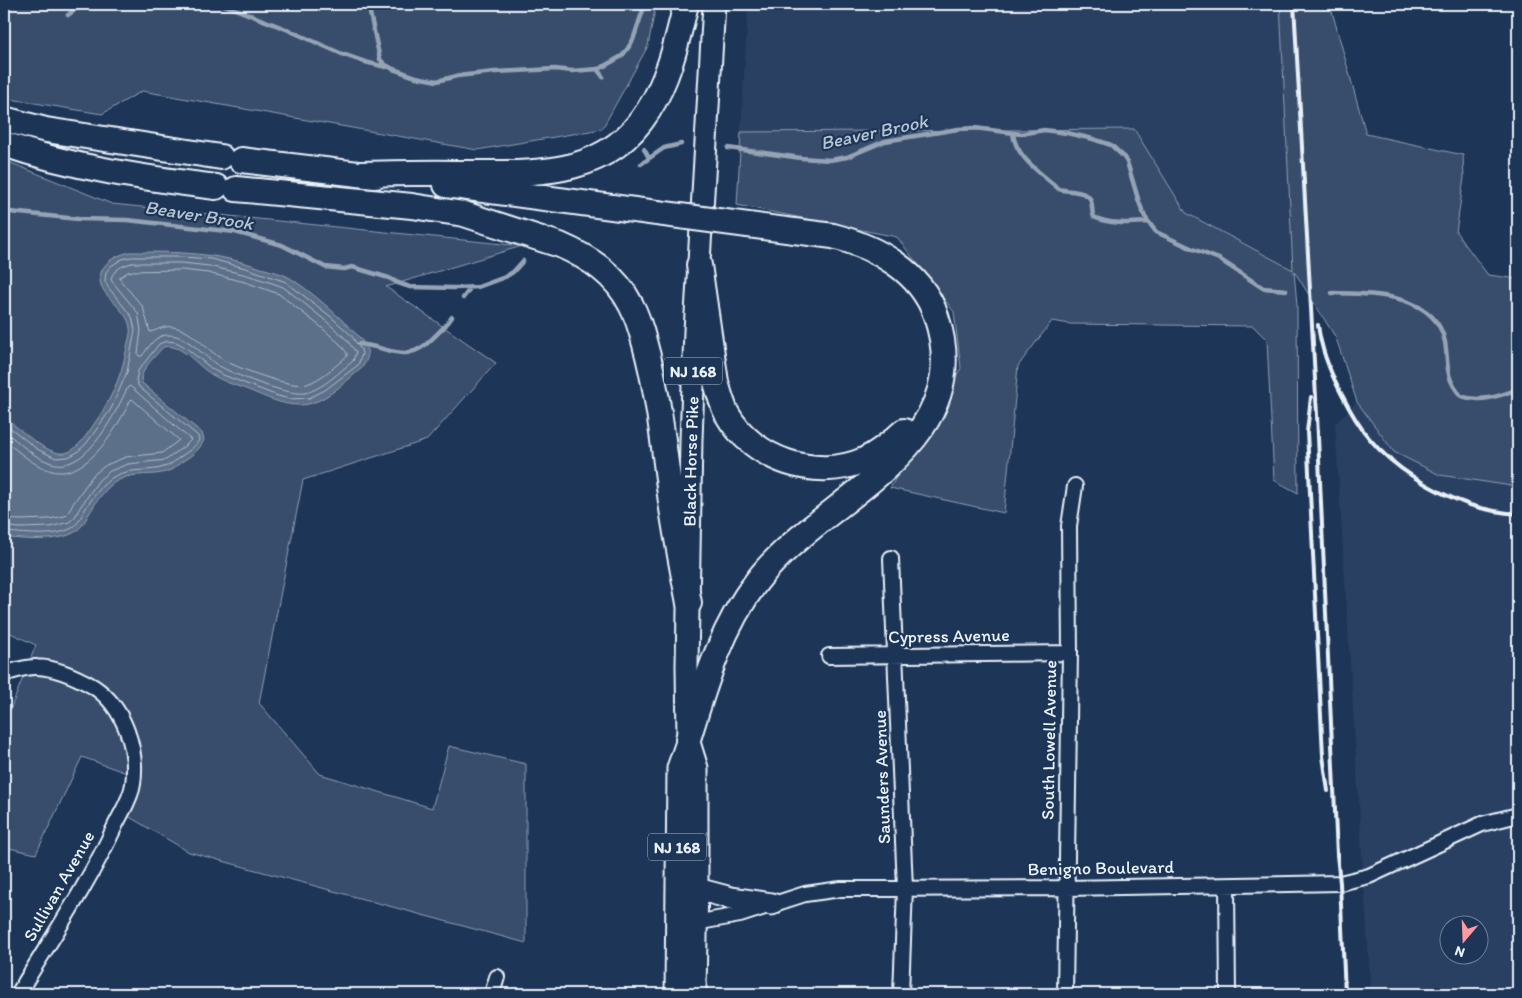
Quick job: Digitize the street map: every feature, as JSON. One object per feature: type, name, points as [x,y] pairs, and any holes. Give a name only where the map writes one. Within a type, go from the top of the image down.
[{"type":"highway","points":[[360,174],[542,172],[576,166],[604,154],[627,137],[638,125],[656,97],[671,63],[686,4]]},
{"type":"highway","points":[[4,119],[46,130],[290,167],[423,183],[657,219]]},
{"type":"highway","points":[[4,144],[94,169],[164,181],[412,206],[464,214],[560,245],[600,267],[612,278],[631,304],[638,320],[653,376],[673,517],[689,603]]},
{"type":"highway","points":[[340,200],[412,193],[432,194],[747,230],[833,236],[871,248],[902,268],[921,289],[935,314],[942,341],[944,368],[936,403],[929,418],[920,433],[903,452],[797,540],[757,580],[737,611],[718,649],[688,740]]},
{"type":"highway","points":[[698,265],[716,382],[721,400],[728,415],[740,431],[754,444],[767,453],[797,466],[830,468],[847,466],[864,460],[892,443],[904,430],[920,404],[928,378],[929,351],[927,336],[917,309],[898,285],[885,273],[857,257],[826,247],[747,230]]},
{"type":"main road","name":"Black Horse Pike","points":[[676,994],[686,924],[697,889],[697,768],[688,740],[692,383],[714,4]]},
{"type":"main road","name":"Black Horse Pike","points":[[688,740],[678,768],[686,924],[695,994]]},
{"type":"main road","points":[[697,889],[732,898],[772,904]]},
{"type":"street","name":"South Lowell Avenue","points":[[1065,994],[1070,653],[1069,526],[1075,486]]},
{"type":"street","name":"Saunders Avenue","points":[[891,558],[905,888],[901,994]]},
{"type":"street","name":"Cypress Avenue","points":[[829,656],[1070,653]]},
{"type":"street","name":"Sullivan Avenue","points":[[4,674],[36,666],[62,672],[84,681],[100,691],[115,708],[129,732],[133,754],[133,784],[130,795],[101,855],[18,994]]},
{"type":"street","name":"Benigno Boulevard","points":[[686,924],[740,915],[788,898],[821,890],[856,888],[1066,888],[1340,883],[1369,876],[1482,824],[1518,815]]},
{"type":"street","points":[[1227,886],[1228,994]]},
{"type":"street","points":[[492,994],[497,977]]},
{"type":"shaded area","points":[[4,4],[656,4],[648,46],[602,129],[477,150],[142,91],[102,114],[4,98]]},
{"type":"shaded area","points":[[748,4],[1280,4],[1293,270],[1186,213],[1134,129],[741,132]]},
{"type":"shaded area","points":[[1280,4],[1330,4],[1366,134],[1463,155],[1464,178],[1456,232],[1488,275],[1518,279],[1518,487],[1440,475],[1394,452],[1357,402],[1336,338],[1294,271],[1297,305],[1298,493],[1274,480],[1267,340],[1253,326],[1070,324],[1052,321],[1018,366],[1004,513],[890,488],[961,368],[954,312],[897,237],[737,205],[741,132],[1134,129],[1186,213],[1293,270]]},
{"type":"shaded area","points":[[4,160],[112,204],[522,246],[386,287],[496,363],[427,440],[303,480],[259,703],[320,774],[432,808],[449,746],[526,764],[526,943],[189,852],[121,812],[135,776],[82,757],[36,854],[4,847],[4,725],[36,645],[4,630]]},
{"type":"shaded area","points":[[1357,402],[1394,452],[1440,475],[1518,487],[1518,994],[1371,994],[1335,424]]},
{"type":"water","points":[[130,252],[212,256],[287,276],[318,298],[354,332],[365,345],[368,354],[367,360],[362,368],[326,397],[312,403],[295,405],[278,402],[224,381],[206,370],[182,351],[170,346],[163,347],[145,369],[141,378],[142,383],[202,433],[204,440],[199,449],[171,470],[158,474],[125,477],[114,483],[102,495],[75,532],[50,539],[4,537],[4,416],[41,446],[58,453],[73,450],[85,437],[113,391],[121,370],[130,333],[128,321],[124,314],[108,296],[101,284],[101,272],[111,260]]},
{"type":"waterway","points":[[68,15],[82,4]]},
{"type":"waterway","points":[[222,4],[286,29],[342,54],[386,67]]},
{"type":"waterway","points":[[368,4],[380,59],[384,64],[416,77],[437,81],[457,76],[495,72],[599,69],[622,56],[628,48],[633,40],[645,4]]},
{"type":"waterway","points":[[597,69],[603,77]]},
{"type":"waterway","name":"Beaver Brook","points":[[728,148],[830,160],[847,157],[885,141],[958,129],[975,128],[1021,134],[1044,130],[1093,139],[1111,145],[1123,156],[1127,162],[1145,217],[1156,232],[1219,259],[1263,288],[1286,290]]},
{"type":"waterway","points":[[1013,133],[1015,142],[1024,157],[1059,189],[1082,193],[1089,197],[1094,217],[1114,222],[1148,222]]},
{"type":"waterway","name":"Beaver Brook","points":[[641,164],[664,148],[681,144]]},
{"type":"waterway","points":[[644,149],[649,158]]},
{"type":"waterway","name":"Beaver Brook","points":[[4,210],[78,219],[127,220],[235,232],[282,245],[325,267],[344,269],[352,267],[389,278],[410,287],[478,287],[505,277],[513,272],[523,261]]},
{"type":"waterway","points":[[463,298],[471,287]]},
{"type":"waterway","name":"Beaver Brook","points":[[1332,293],[1365,294],[1399,299],[1429,313],[1439,326],[1445,342],[1448,371],[1452,382],[1461,396],[1483,399],[1518,389]]},
{"type":"waterway","points":[[359,344],[398,353],[415,351],[433,338],[452,317]]},
{"type":"railway","points":[[1294,4],[1317,415],[1345,994]]},
{"type":"railway","points":[[1318,325],[1324,352],[1337,385],[1357,422],[1379,449],[1415,478],[1456,500],[1500,512],[1518,514]]},
{"type":"railway","points":[[1311,397],[1307,432],[1323,756],[1328,791]]}]
